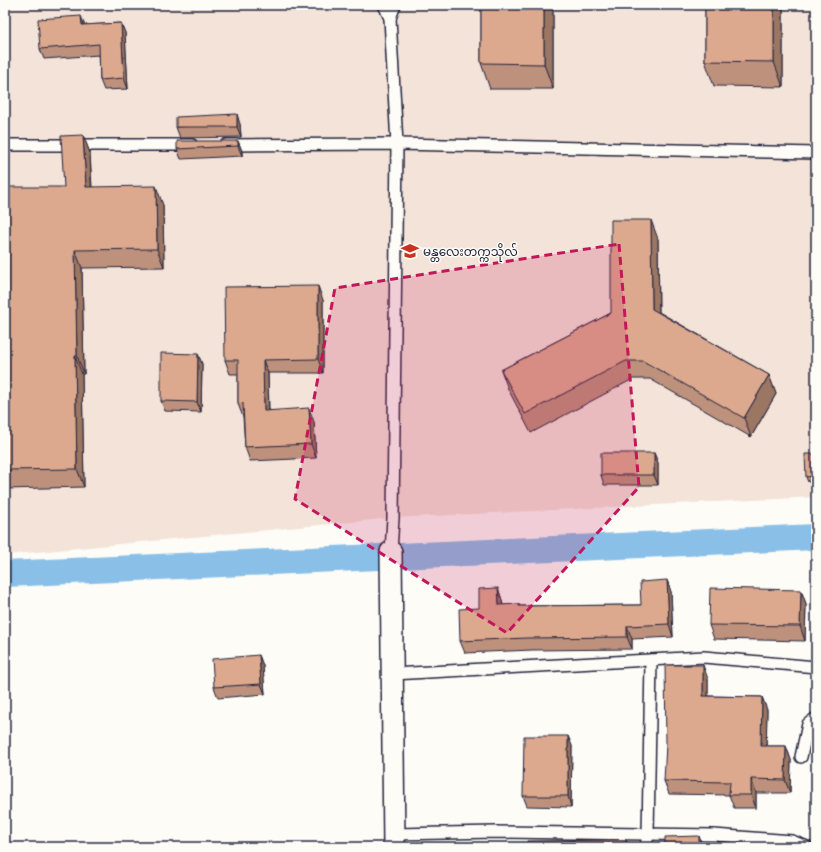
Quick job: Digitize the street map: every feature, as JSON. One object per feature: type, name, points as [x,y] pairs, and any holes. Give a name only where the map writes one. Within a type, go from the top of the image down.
[{"type":"street","points":[[392,562],[394,840]]},
{"type":"lane","points":[[384,5],[390,18],[397,144],[392,562]]},
{"type":"lane","points":[[390,18],[395,5]]},
{"type":"lane","points":[[5,145],[397,144],[816,153]]},
{"type":"lane","points":[[393,674],[704,657],[816,667]]},
{"type":"lane","points":[[646,847],[648,834],[652,660]]},
{"type":"lane","points":[[801,757],[808,724],[816,718]]},
{"type":"lane","points":[[394,840],[496,832],[648,834],[730,836],[792,841],[807,847]]},
{"type":"highlighted area","points":[[619,244],[639,487],[507,633],[295,499],[335,288]]},
{"type":"shaded area","name":"မန္တလေးတက္ကသိုလ်","points":[[5,5],[816,5],[816,497],[393,518],[5,555]]},
{"type":"building","points":[[481,5],[544,5],[544,64],[481,63]]},
{"type":"building","points":[[705,5],[774,5],[774,62],[705,61]]},
{"type":"building","points":[[81,16],[82,25],[121,23],[124,78],[100,80],[99,44],[40,49],[38,19]]},
{"type":"building","points":[[237,114],[237,127],[176,127],[176,117]]},
{"type":"building","points":[[83,135],[86,187],[156,186],[157,249],[75,250],[77,469],[5,470],[5,285],[8,285],[7,187],[64,187],[61,136]]},
{"type":"building","points":[[177,141],[238,141],[238,146],[177,149]]},
{"type":"building","points":[[611,220],[651,220],[652,309],[769,375],[744,418],[643,361],[626,361],[525,414],[501,370],[611,313]]},
{"type":"building","points":[[318,286],[318,359],[263,360],[264,411],[309,408],[311,444],[245,447],[243,403],[238,404],[238,360],[225,360],[224,287]]},
{"type":"building","points":[[161,353],[198,354],[197,402],[161,401]]},
{"type":"building","points":[[601,453],[654,453],[654,475],[601,475]]},
{"type":"building","points":[[805,454],[816,454],[816,476],[806,477]]},
{"type":"building","points":[[667,580],[669,624],[627,626],[627,637],[527,638],[460,641],[459,609],[479,608],[479,589],[498,588],[499,605],[641,605],[640,582]]},
{"type":"building","points":[[710,588],[801,590],[800,626],[709,625]]},
{"type":"building","points":[[259,655],[261,684],[214,687],[212,659]]},
{"type":"building","points":[[665,665],[703,665],[703,696],[762,697],[761,746],[786,746],[785,780],[751,779],[751,795],[729,795],[730,782],[664,781],[666,744]]},
{"type":"building","points":[[524,736],[568,736],[568,796],[523,796]]},
{"type":"building","points":[[699,836],[699,847],[665,847],[665,837]]},
{"type":"building","points":[[626,840],[626,847],[527,847],[527,841]]},
{"type":"waterway","points":[[5,574],[816,537]]},
{"type":"place","name":"မန္တလေးတက္ကသိုလ်","points":[[410,251]]}]
